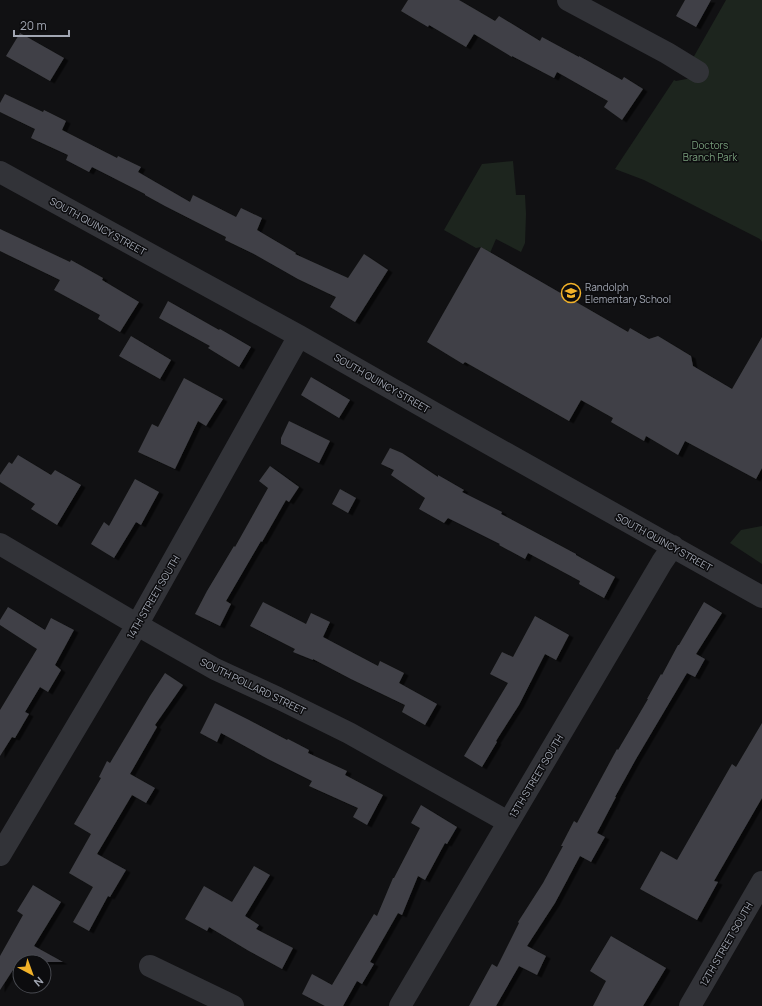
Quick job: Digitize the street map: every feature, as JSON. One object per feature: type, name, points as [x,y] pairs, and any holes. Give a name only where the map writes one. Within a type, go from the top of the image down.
[{"type":"street","points":[[568,0],[667,53],[698,72]]},
{"type":"street","name":"SOUTH QUINCY STREET","points":[[0,172],[299,336],[762,597]]},
{"type":"street","name":"14TH STREET SOUTH","points":[[0,855],[137,625],[299,336]]},
{"type":"street","name":"SOUTH POLLARD STREET","points":[[0,544],[215,669],[349,733],[508,822]]},
{"type":"street","name":"13TH STREET SOUTH","points":[[400,1006],[662,562],[673,546]]},
{"type":"street","name":"12TH STREET SOUTH","points":[[690,1006],[762,882]]},
{"type":"street","points":[[150,966],[233,1006]]},
{"type":"green space","name":"Doctors Branch Park","points":[[726,0],[762,0],[762,242],[760,239],[644,180],[615,169],[674,80],[676,81],[702,76],[693,58]]},
{"type":"green space","points":[[513,161],[516,195],[525,195],[525,243],[521,252],[496,239],[490,253],[481,247],[476,248],[444,230],[482,164]]},
{"type":"green space","points":[[762,526],[762,564],[730,543],[741,530]]},
{"type":"building","points":[[408,0],[459,0],[495,21],[499,16],[540,41],[542,37],[622,80],[624,77],[643,89],[622,120],[604,107],[608,101],[557,72],[554,78],[512,57],[474,34],[466,47],[429,25],[428,27],[401,11]]},
{"type":"building","points":[[685,0],[711,0],[696,27],[676,16]]},
{"type":"building","points":[[20,33],[64,58],[50,81],[6,56]]},
{"type":"building","points":[[5,94],[66,121],[62,130],[117,158],[118,156],[141,167],[138,172],[190,202],[193,195],[236,217],[241,208],[262,218],[257,230],[296,253],[295,254],[348,278],[364,254],[388,270],[355,322],[330,307],[336,297],[298,279],[254,254],[225,240],[226,237],[92,167],[89,172],[66,160],[68,155],[31,138],[35,129],[0,112],[0,103]]},
{"type":"building","points":[[0,229],[70,262],[71,260],[103,278],[102,280],[139,302],[120,332],[98,319],[100,315],[54,290],[60,280],[0,251]]},
{"type":"building","points":[[481,247],[628,332],[630,328],[649,339],[658,336],[691,356],[693,366],[732,389],[762,337],[762,468],[756,479],[685,441],[678,455],[646,436],[644,441],[611,422],[613,418],[581,400],[569,421],[465,362],[463,364],[427,342]]},
{"type":"building","points":[[168,301],[251,347],[239,367],[208,348],[210,346],[159,318]]},
{"type":"building","points":[[131,336],[171,360],[160,379],[119,356]]},
{"type":"building","points":[[311,377],[350,400],[339,418],[301,395]]},
{"type":"building","points":[[184,378],[223,399],[206,426],[198,421],[175,469],[138,452],[152,424],[158,427]]},
{"type":"building","points":[[289,421],[330,441],[319,463],[281,444],[281,438]]},
{"type":"building","points":[[390,448],[402,453],[438,477],[438,475],[464,490],[462,492],[502,512],[501,514],[576,554],[615,577],[604,598],[579,584],[580,581],[528,553],[525,559],[499,545],[500,544],[448,518],[444,523],[419,509],[425,498],[391,475],[394,470],[381,464]]},
{"type":"building","points":[[18,455],[51,475],[55,470],[81,485],[57,525],[31,509],[35,504],[0,482],[0,475],[9,462],[12,464]]},
{"type":"building","points":[[270,466],[299,487],[289,502],[286,500],[226,601],[231,604],[220,626],[195,614],[268,488],[259,481]]},
{"type":"building","points":[[135,479],[159,492],[141,525],[136,522],[114,558],[91,544],[104,522],[109,526]]},
{"type":"building","points":[[340,489],[356,498],[348,513],[332,504]]},
{"type":"building","points":[[263,602],[306,624],[311,613],[330,622],[323,637],[378,666],[380,661],[404,673],[399,683],[437,704],[425,725],[402,712],[405,705],[313,659],[293,652],[295,649],[250,626]]},
{"type":"building","points":[[704,602],[722,613],[696,654],[705,659],[695,677],[687,673],[636,759],[597,833],[605,837],[591,862],[580,856],[555,903],[527,946],[546,956],[537,975],[519,966],[496,1006],[469,1006],[492,964],[497,967],[519,923],[518,922],[543,883],[563,846],[561,846],[574,821],[577,823],[617,749],[618,750]]},
{"type":"building","points":[[8,607],[45,630],[51,618],[74,630],[55,665],[61,670],[48,692],[40,687],[25,712],[29,714],[15,738],[12,737],[0,756],[0,710],[37,649],[0,625],[0,620]]},
{"type":"building","points":[[535,616],[569,635],[556,660],[545,654],[519,705],[496,741],[497,742],[482,767],[464,756],[508,683],[490,674],[502,652],[513,657]]},
{"type":"building","points":[[165,673],[183,685],[155,725],[157,727],[130,774],[155,788],[146,803],[132,795],[97,854],[126,870],[110,897],[108,896],[89,931],[73,922],[93,887],[69,873],[91,834],[74,824],[101,778],[99,777],[107,761],[110,763]]},
{"type":"building","points":[[215,703],[309,750],[308,753],[347,771],[345,775],[383,795],[367,825],[353,817],[358,808],[309,786],[312,781],[221,733],[217,742],[200,733]]},
{"type":"building","points":[[762,723],[762,798],[714,881],[718,882],[697,920],[640,889],[661,851],[677,860],[732,764],[736,767]]},
{"type":"building","points":[[421,805],[457,827],[447,844],[445,843],[425,880],[418,876],[402,915],[398,913],[370,962],[374,964],[362,984],[357,981],[343,1006],[325,1006],[302,994],[312,974],[332,985],[374,914],[377,916],[393,878],[420,828],[411,823]]},
{"type":"building","points":[[254,866],[270,875],[245,916],[259,925],[256,929],[293,948],[282,969],[209,927],[207,931],[185,919],[204,886],[232,902]]},
{"type":"building","points":[[33,885],[61,902],[34,946],[48,954],[12,954],[12,971],[0,990],[0,956],[23,915],[17,911]]},
{"type":"building","points":[[611,936],[666,968],[643,1006],[593,1006],[606,981],[590,971]]},
{"type":"building","points":[[52,956],[63,962],[52,962]]},
{"type":"place","name":"Randolph Elementary School","points":[[571,293]]}]
